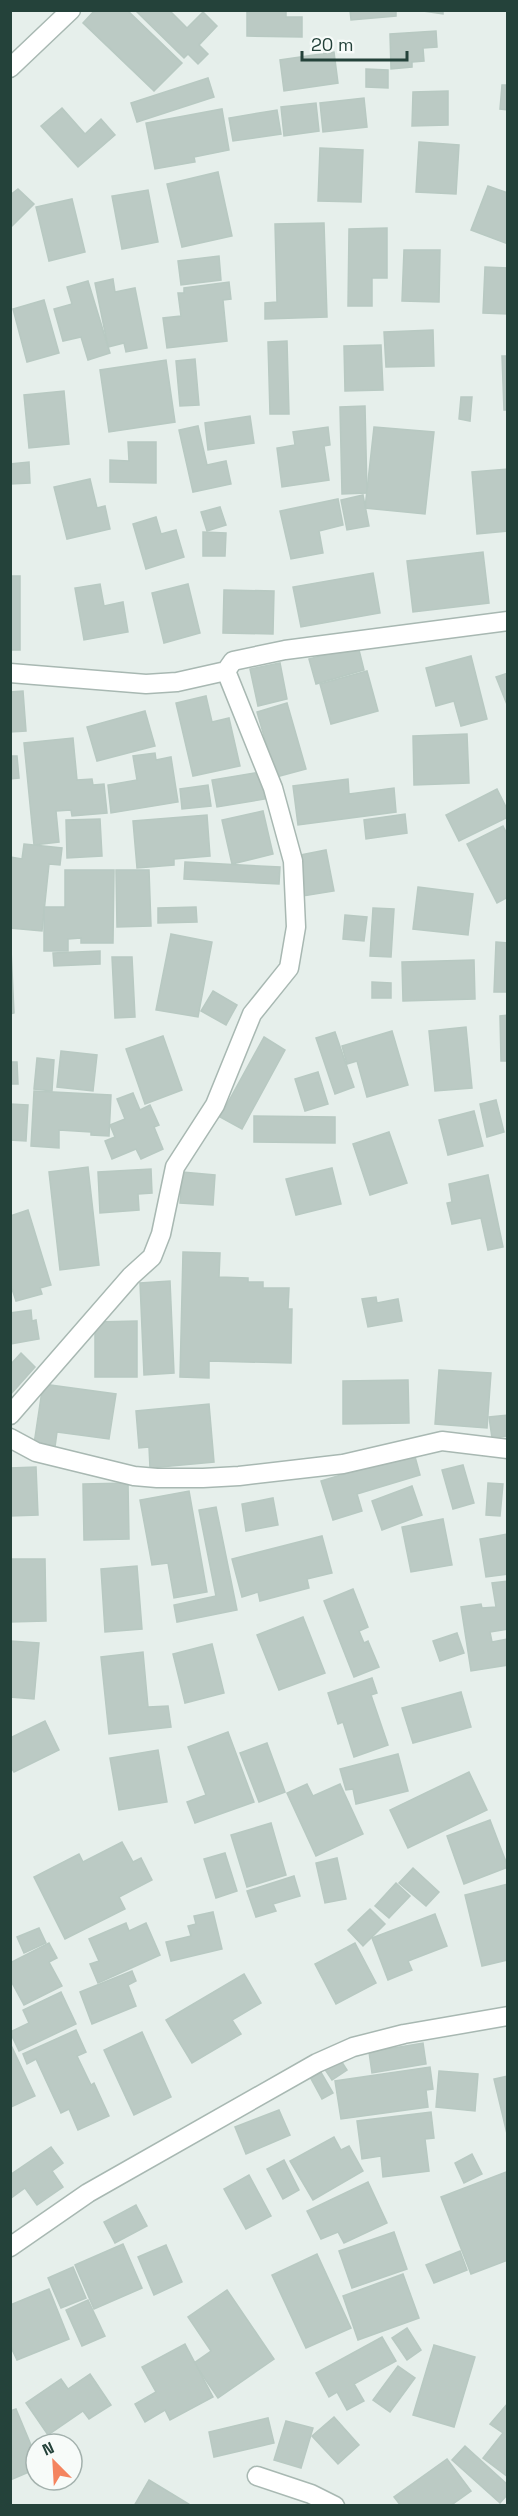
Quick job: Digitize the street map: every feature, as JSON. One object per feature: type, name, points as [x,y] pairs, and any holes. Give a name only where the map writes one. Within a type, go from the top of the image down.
[{"type":"street","points":[[10,68],[71,10]]},
{"type":"street","points":[[10,673],[146,684],[177,682],[226,671],[233,661],[285,650],[507,621]]},
{"type":"street","points":[[10,1415],[131,1276],[152,1257],[161,1234],[175,1167],[215,1106],[252,1014],[289,968],[296,927],[293,861],[273,788],[226,671]]},
{"type":"street","points":[[10,1438],[36,1452],[134,1476],[157,1478],[227,1477],[343,1464],[442,1441],[507,1449]]},
{"type":"street","points":[[10,2247],[88,2193],[317,2063],[353,2047],[507,2016]]},
{"type":"street","points":[[257,2476],[311,2494],[335,2505]]},
{"type":"building","points":[[95,10],[127,10],[182,63],[154,91],[83,23]]},
{"type":"building","points":[[135,10],[169,10],[187,28],[203,12],[217,26],[199,45],[208,54],[198,64],[188,54],[184,58]]},
{"type":"building","points":[[247,10],[286,10],[286,17],[302,17],[302,37],[247,36]]},
{"type":"building","points":[[350,10],[396,10],[396,16],[351,20]]},
{"type":"building","points":[[416,10],[443,10],[443,14]]},
{"type":"building","points":[[436,31],[437,47],[423,48],[424,61],[412,62],[412,67],[391,69],[390,34]]},
{"type":"building","points":[[334,52],[338,83],[284,91],[280,60]]},
{"type":"building","points":[[366,69],[388,70],[388,88],[366,87]]},
{"type":"building","points":[[208,78],[214,97],[137,122],[131,103]]},
{"type":"building","points":[[502,85],[508,85],[508,110],[500,109]]},
{"type":"building","points":[[448,91],[448,125],[412,126],[413,92]]},
{"type":"building","points":[[364,98],[367,127],[323,132],[320,103]]},
{"type":"building","points":[[316,103],[319,131],[284,136],[281,107]]},
{"type":"building","points":[[62,108],[85,134],[101,119],[115,135],[78,167],[41,126]]},
{"type":"building","points":[[222,109],[229,150],[194,157],[195,162],[155,169],[146,123]]},
{"type":"building","points":[[277,110],[281,134],[233,141],[229,118]]},
{"type":"building","points":[[419,142],[459,145],[456,194],[416,192]]},
{"type":"building","points":[[320,148],[363,150],[361,202],[318,201]]},
{"type":"building","points":[[218,172],[232,236],[182,247],[167,184]]},
{"type":"building","points":[[488,186],[508,193],[508,244],[471,230]]},
{"type":"building","points":[[18,189],[34,204],[10,228],[10,195]]},
{"type":"building","points":[[148,190],[158,242],[122,249],[112,196]]},
{"type":"building","points":[[72,199],[85,252],[49,261],[36,207]]},
{"type":"building","points":[[324,223],[327,317],[265,319],[265,303],[277,302],[275,224]]},
{"type":"building","points":[[387,228],[387,278],[372,278],[372,306],[348,306],[349,229]]},
{"type":"building","points":[[404,250],[440,250],[439,302],[402,301]]},
{"type":"building","points":[[219,256],[221,280],[181,285],[178,261]]},
{"type":"building","points":[[485,267],[508,268],[508,314],[483,313]]},
{"type":"building","points":[[113,279],[115,292],[135,288],[147,348],[126,352],[124,343],[108,347],[95,283]]},
{"type":"building","points":[[88,281],[110,353],[88,360],[81,337],[63,341],[54,309],[72,304],[67,287]]},
{"type":"building","points":[[229,282],[231,299],[223,300],[227,341],[167,348],[163,318],[181,316],[178,293],[184,293],[184,288]]},
{"type":"building","points":[[44,300],[59,353],[27,362],[13,309]]},
{"type":"building","points":[[433,330],[434,366],[386,367],[384,332]]},
{"type":"building","points":[[287,341],[289,414],[270,414],[268,342]]},
{"type":"building","points":[[381,345],[383,390],[345,391],[344,346]]},
{"type":"building","points":[[502,356],[508,356],[508,410],[504,410]]},
{"type":"building","points":[[195,359],[199,405],[180,406],[176,361]]},
{"type":"building","points":[[166,360],[175,422],[109,432],[100,370]]},
{"type":"building","points":[[64,391],[69,444],[29,448],[24,395]]},
{"type":"building","points":[[461,397],[472,397],[470,421],[459,419]]},
{"type":"building","points":[[365,406],[367,493],[342,494],[340,407]]},
{"type":"building","points":[[250,416],[254,443],[208,450],[205,423]]},
{"type":"building","points":[[198,426],[207,465],[226,461],[231,484],[193,492],[179,430]]},
{"type":"building","points":[[328,427],[330,445],[324,446],[329,480],[282,487],[277,448],[295,445],[293,432]]},
{"type":"building","points":[[374,427],[434,432],[425,514],[365,508]]},
{"type":"building","points":[[128,442],[156,442],[156,483],[110,482],[110,460],[129,461]]},
{"type":"building","points":[[29,462],[30,483],[10,484],[10,464]]},
{"type":"building","points":[[508,469],[508,531],[477,534],[472,472]]},
{"type":"building","points":[[90,479],[97,508],[105,506],[110,529],[67,539],[54,487]]},
{"type":"building","points":[[363,495],[369,526],[347,530],[341,500]]},
{"type":"building","points":[[338,499],[343,525],[319,531],[323,553],[291,559],[280,511]]},
{"type":"building","points":[[220,507],[226,525],[207,531],[201,512]]},
{"type":"building","points":[[156,517],[161,534],[176,530],[184,557],[146,569],[133,524]]},
{"type":"building","points":[[203,532],[226,533],[225,556],[203,556]]},
{"type":"building","points":[[483,552],[489,603],[413,612],[407,561]]},
{"type":"building","points":[[373,573],[380,613],[301,627],[293,587]]},
{"type":"building","points":[[10,576],[20,576],[20,650],[10,650]]},
{"type":"building","points":[[100,584],[104,606],[123,602],[128,632],[84,640],[75,588]]},
{"type":"building","points":[[188,584],[200,633],[164,643],[152,593]]},
{"type":"building","points":[[224,590],[274,591],[273,634],[223,633]]},
{"type":"building","points":[[358,646],[364,670],[316,684],[309,659]]},
{"type":"building","points":[[471,656],[487,719],[461,726],[454,701],[436,706],[426,668]]},
{"type":"building","points":[[280,663],[287,699],[258,706],[250,669]]},
{"type":"building","points":[[367,671],[378,711],[331,724],[320,684]]},
{"type":"building","points":[[508,673],[508,707],[496,677]]},
{"type":"building","points":[[23,691],[26,731],[10,732],[10,692]]},
{"type":"building","points":[[206,696],[212,722],[229,718],[240,766],[193,776],[176,703]]},
{"type":"building","points":[[287,703],[306,769],[276,777],[257,712]]},
{"type":"building","points":[[145,711],[155,746],[97,761],[87,727]]},
{"type":"building","points":[[467,734],[469,783],[414,785],[413,736]]},
{"type":"building","points":[[73,738],[77,780],[92,779],[93,785],[104,784],[107,813],[72,816],[71,810],[56,811],[59,842],[34,845],[24,743]]},
{"type":"building","points":[[155,753],[156,760],[171,757],[178,802],[111,813],[108,785],[137,780],[133,756]]},
{"type":"building","points":[[10,756],[17,756],[19,778],[10,779]]},
{"type":"building","points":[[261,772],[265,799],[217,807],[212,780]]},
{"type":"building","points":[[348,779],[349,794],[394,788],[396,812],[298,825],[293,786]]},
{"type":"building","points":[[208,785],[211,806],[182,809],[180,789]]},
{"type":"building","points":[[497,789],[508,811],[508,817],[459,841],[446,815]]},
{"type":"building","points":[[263,811],[273,854],[232,864],[222,820]]},
{"type":"building","points":[[405,814],[407,833],[366,839],[364,820]]},
{"type":"building","points":[[207,815],[210,856],[174,859],[174,865],[137,868],[133,821]]},
{"type":"building","points":[[100,819],[102,856],[67,858],[66,820]]},
{"type":"building","points":[[503,826],[508,836],[508,897],[497,903],[467,844]]},
{"type":"building","points":[[24,844],[62,848],[60,865],[49,864],[42,931],[10,928],[10,857],[22,859]]},
{"type":"building","points":[[326,850],[334,891],[303,896],[295,856]]},
{"type":"building","points":[[185,862],[280,867],[279,884],[184,879]]},
{"type":"building","points":[[65,870],[114,870],[113,943],[81,943],[81,938],[68,939],[68,951],[44,951],[44,907],[65,907]]},
{"type":"building","points":[[116,870],[149,870],[151,926],[117,927]]},
{"type":"building","points":[[418,887],[473,894],[468,935],[413,929]]},
{"type":"building","points":[[196,907],[197,922],[158,923],[158,908]]},
{"type":"building","points":[[373,908],[394,909],[391,957],[370,956]]},
{"type":"building","points":[[345,915],[367,917],[364,941],[343,939]]},
{"type":"building","points":[[171,934],[212,942],[198,1017],[156,1010]]},
{"type":"building","points":[[496,942],[508,943],[508,992],[494,992]]},
{"type":"building","points":[[10,949],[14,1013],[10,1014]]},
{"type":"building","points":[[100,951],[100,964],[54,966],[53,953]]},
{"type":"building","points":[[112,957],[132,957],[135,1017],[115,1018]]},
{"type":"building","points":[[474,960],[475,999],[403,1001],[402,962]]},
{"type":"building","points":[[372,982],[391,983],[391,998],[372,998]]},
{"type":"building","points":[[213,991],[237,1005],[226,1025],[201,1011]]},
{"type":"building","points":[[508,1015],[508,1061],[501,1061],[500,1016]]},
{"type":"building","points":[[466,1027],[472,1088],[435,1091],[429,1031]]},
{"type":"building","points":[[392,1031],[408,1085],[367,1097],[357,1061],[347,1064],[342,1046]]},
{"type":"building","points":[[335,1032],[354,1087],[335,1094],[316,1038]]},
{"type":"building","points":[[163,1036],[182,1090],[145,1104],[126,1049]]},
{"type":"building","points":[[264,1037],[285,1050],[242,1129],[220,1117]]},
{"type":"building","points":[[61,1051],[97,1055],[93,1091],[57,1087]]},
{"type":"building","points":[[37,1058],[54,1060],[52,1091],[34,1089]]},
{"type":"building","points":[[10,1062],[17,1062],[18,1084],[10,1084]]},
{"type":"building","points":[[318,1072],[328,1104],[305,1111],[295,1079]]},
{"type":"building","points":[[34,1091],[111,1095],[109,1136],[91,1135],[91,1132],[59,1130],[59,1148],[31,1146]]},
{"type":"building","points":[[133,1093],[140,1110],[150,1105],[159,1125],[154,1127],[163,1149],[141,1159],[136,1149],[112,1159],[105,1141],[115,1137],[110,1125],[125,1119],[117,1099]]},
{"type":"building","points":[[496,1100],[504,1132],[487,1137],[480,1104]]},
{"type":"building","points":[[10,1104],[28,1105],[26,1141],[10,1140]]},
{"type":"building","points":[[474,1111],[483,1146],[448,1155],[439,1120]]},
{"type":"building","points":[[254,1116],[335,1117],[335,1143],[254,1142]]},
{"type":"building","points":[[389,1132],[407,1183],[370,1195],[353,1144]]},
{"type":"building","points":[[88,1167],[99,1265],[60,1270],[49,1172]]},
{"type":"building","points":[[332,1168],[341,1204],[296,1215],[286,1179]]},
{"type":"building","points":[[151,1169],[152,1193],[138,1194],[139,1210],[100,1213],[98,1172]]},
{"type":"building","points":[[182,1172],[215,1175],[213,1205],[180,1203]]},
{"type":"building","points":[[488,1175],[503,1247],[488,1250],[481,1218],[452,1224],[447,1203],[452,1202],[449,1184]]},
{"type":"building","points":[[28,1210],[51,1285],[40,1288],[42,1294],[16,1301],[10,1283],[10,1216]]},
{"type":"building","points":[[183,1252],[220,1253],[219,1277],[248,1278],[248,1282],[263,1282],[263,1288],[289,1288],[288,1309],[292,1309],[291,1363],[209,1361],[209,1378],[180,1377]]},
{"type":"building","points":[[170,1281],[174,1373],[144,1375],[140,1283]]},
{"type":"building","points":[[376,1297],[377,1303],[398,1299],[402,1321],[368,1327],[362,1299]]},
{"type":"building","points":[[31,1310],[32,1321],[36,1320],[39,1339],[10,1344],[10,1313]]},
{"type":"building","points":[[137,1321],[137,1377],[95,1377],[95,1322]]},
{"type":"building","points":[[21,1353],[35,1367],[10,1395],[10,1365]]},
{"type":"building","points":[[439,1370],[491,1373],[487,1428],[435,1424]]},
{"type":"building","points":[[408,1380],[409,1423],[343,1424],[343,1381]]},
{"type":"building","points":[[43,1384],[116,1394],[109,1439],[57,1432],[55,1447],[34,1444]]},
{"type":"building","points":[[209,1404],[214,1462],[150,1468],[149,1447],[139,1448],[136,1411]]},
{"type":"building","points":[[508,1415],[508,1436],[492,1438],[489,1417]]},
{"type":"building","points":[[414,1453],[420,1475],[357,1494],[362,1511],[333,1520],[321,1481]]},
{"type":"building","points":[[463,1465],[474,1503],[453,1509],[442,1470]]},
{"type":"building","points":[[36,1467],[38,1515],[10,1516],[10,1468]]},
{"type":"building","points":[[128,1483],[129,1539],[84,1540],[83,1484]]},
{"type":"building","points":[[488,1483],[503,1484],[500,1516],[486,1515]]},
{"type":"building","points":[[412,1486],[422,1515],[382,1530],[372,1501]]},
{"type":"building","points":[[189,1491],[207,1592],[174,1598],[168,1563],[152,1565],[140,1500]]},
{"type":"building","points":[[273,1498],[278,1525],[246,1531],[242,1504]]},
{"type":"building","points":[[216,1507],[237,1610],[177,1622],[174,1605],[216,1596],[199,1510]]},
{"type":"building","points":[[443,1519],[452,1565],[411,1572],[402,1527]]},
{"type":"building","points":[[508,1534],[508,1574],[486,1577],[480,1539]]},
{"type":"building","points":[[322,1536],[332,1573],[307,1579],[309,1588],[260,1601],[258,1592],[242,1597],[232,1559]]},
{"type":"building","points":[[10,1559],[45,1559],[46,1621],[10,1622]]},
{"type":"building","points":[[137,1566],[142,1629],[105,1632],[101,1569]]},
{"type":"building","points":[[508,1581],[508,1629],[490,1632],[492,1642],[508,1639],[508,1665],[471,1671],[461,1607],[481,1604],[482,1608],[496,1607],[492,1583]]},
{"type":"building","points":[[353,1589],[368,1627],[359,1631],[364,1643],[368,1641],[379,1667],[354,1677],[324,1601]]},
{"type":"building","points":[[303,1617],[325,1673],[279,1690],[257,1635]]},
{"type":"building","points":[[457,1633],[464,1653],[440,1661],[433,1641]]},
{"type":"building","points":[[10,1641],[39,1643],[34,1699],[10,1697]]},
{"type":"building","points":[[212,1644],[224,1693],[185,1703],[173,1654]]},
{"type":"building","points":[[143,1652],[148,1707],[168,1706],[171,1727],[109,1734],[101,1657]]},
{"type":"building","points":[[372,1678],[377,1693],[371,1695],[388,1745],[354,1757],[343,1722],[338,1724],[328,1693]]},
{"type":"building","points":[[461,1692],[471,1727],[413,1743],[402,1708]]},
{"type":"building","points":[[45,1721],[59,1750],[14,1772],[10,1766],[10,1738]]},
{"type":"building","points":[[228,1732],[254,1802],[195,1823],[187,1802],[206,1795],[188,1747]]},
{"type":"building","points":[[267,1743],[285,1792],[259,1802],[240,1753]]},
{"type":"building","points":[[158,1750],[167,1802],[119,1810],[110,1758]]},
{"type":"building","points":[[398,1754],[408,1791],[356,1804],[353,1789],[346,1790],[340,1769]]},
{"type":"building","points":[[469,1772],[487,1810],[408,1848],[390,1810]]},
{"type":"building","points":[[307,1784],[313,1796],[340,1784],[363,1834],[316,1856],[287,1793]]},
{"type":"building","points":[[490,1820],[508,1867],[464,1884],[447,1836]]},
{"type":"building","points":[[271,1823],[286,1875],[247,1887],[231,1835]]},
{"type":"building","points":[[122,1842],[133,1862],[141,1858],[152,1880],[119,1897],[125,1909],[65,1939],[34,1877],[79,1854],[83,1862]]},
{"type":"building","points":[[225,1853],[237,1891],[216,1898],[204,1859]]},
{"type":"building","points":[[337,1858],[346,1899],[325,1903],[316,1863]]},
{"type":"building","points":[[413,1868],[439,1892],[426,1906],[399,1883]]},
{"type":"building","points":[[294,1876],[300,1896],[273,1904],[276,1911],[256,1917],[247,1891]]},
{"type":"building","points":[[396,1883],[410,1896],[389,1918],[375,1906]]},
{"type":"building","points":[[508,1884],[508,1960],[482,1966],[465,1895]]},
{"type":"building","points":[[370,1909],[385,1924],[363,1946],[348,1930]]},
{"type":"building","points":[[213,1912],[222,1949],[171,1961],[166,1942],[191,1936],[188,1926],[196,1924],[194,1916]]},
{"type":"building","points":[[435,1914],[447,1946],[408,1961],[412,1970],[388,1980],[372,1938]]},
{"type":"building","points":[[126,1923],[129,1931],[146,1923],[160,1955],[98,1983],[90,1964],[99,1961],[89,1939]]},
{"type":"building","points":[[39,1928],[46,1943],[24,1953],[17,1937]]},
{"type":"building","points":[[49,1943],[57,1958],[49,1962],[62,1986],[24,2005],[10,1979],[10,1963]]},
{"type":"building","points":[[355,1943],[376,1983],[336,2004],[315,1964]]},
{"type":"building","points":[[132,1971],[136,1981],[128,1985],[136,2006],[92,2024],[80,1992]]},
{"type":"building","points":[[244,1974],[261,2003],[232,2020],[241,2034],[192,2063],[166,2020]]},
{"type":"building","points":[[61,1992],[76,2024],[19,2051],[10,2032],[29,2023],[23,2010]]},
{"type":"building","points":[[76,2030],[86,2052],[77,2056],[91,2085],[94,2083],[109,2116],[78,2130],[69,2109],[61,2113],[36,2059],[27,2064],[23,2054]]},
{"type":"building","points":[[142,2032],[171,2097],[134,2115],[104,2050]]},
{"type":"building","points":[[10,2043],[35,2096],[11,2107],[10,2107]]},
{"type":"building","points":[[423,2043],[426,2064],[372,2073],[369,2052]]},
{"type":"building","points":[[338,2056],[347,2070],[332,2080],[322,2065]]},
{"type":"building","points":[[430,2067],[433,2089],[426,2090],[428,2107],[341,2119],[335,2081]]},
{"type":"building","points":[[319,2069],[333,2093],[322,2099],[309,2075]]},
{"type":"building","points":[[439,2071],[478,2074],[475,2111],[436,2107]]},
{"type":"building","points":[[508,2076],[508,2138],[494,2079]]},
{"type":"building","points":[[279,2110],[290,2135],[246,2154],[235,2127]]},
{"type":"building","points":[[431,2112],[434,2138],[425,2139],[429,2171],[383,2177],[381,2156],[362,2159],[357,2121]]},
{"type":"building","points":[[334,2137],[341,2150],[349,2146],[363,2171],[313,2200],[290,2161]]},
{"type":"building","points":[[51,2147],[63,2163],[52,2171],[63,2187],[37,2205],[25,2188],[11,2198],[10,2175]]},
{"type":"building","points":[[472,2154],[482,2174],[464,2183],[455,2163]]},
{"type":"building","points":[[284,2160],[299,2190],[283,2199],[267,2169]]},
{"type":"building","points":[[506,2172],[508,2260],[471,2274],[441,2197]]},
{"type":"building","points":[[249,2175],[271,2216],[246,2229],[224,2189]]},
{"type":"building","points":[[368,2182],[387,2223],[344,2243],[338,2232],[321,2239],[307,2211]]},
{"type":"building","points":[[136,2205],[147,2226],[115,2243],[104,2222]]},
{"type":"building","points":[[394,2232],[407,2269],[352,2288],[339,2251]]},
{"type":"building","points":[[123,2244],[142,2288],[94,2309],[75,2265]]},
{"type":"building","points":[[166,2245],[182,2282],[154,2295],[138,2257]]},
{"type":"building","points":[[460,2251],[467,2270],[434,2283],[426,2265]]},
{"type":"building","points":[[317,2254],[351,2328],[306,2348],[272,2275]]},
{"type":"building","points":[[73,2267],[86,2298],[61,2308],[48,2278]]},
{"type":"building","points":[[403,2274],[419,2318],[358,2340],[343,2296]]},
{"type":"building","points":[[49,2289],[69,2339],[17,2360],[10,2345],[10,2305]]},
{"type":"building","points":[[227,2290],[274,2359],[218,2398],[194,2363],[211,2351],[188,2317]]},
{"type":"building","points":[[88,2300],[105,2336],[82,2346],[66,2310]]},
{"type":"building","points":[[407,2328],[421,2350],[407,2360],[392,2338]]},
{"type":"building","points":[[382,2337],[396,2361],[354,2384],[364,2401],[347,2410],[337,2392],[329,2397],[316,2373]]},
{"type":"building","points":[[185,2344],[213,2397],[170,2420],[165,2410],[145,2422],[135,2404],[156,2392],[142,2367]]},
{"type":"building","points":[[434,2345],[475,2357],[454,2427],[413,2415]]},
{"type":"building","points":[[398,2366],[415,2378],[390,2412],[373,2400]]},
{"type":"building","points":[[90,2374],[111,2405],[89,2419],[83,2411],[52,2432],[46,2432],[26,2403],[61,2379],[68,2389]]},
{"type":"building","points":[[508,2403],[508,2477],[483,2458],[503,2433],[490,2424]]},
{"type":"building","points":[[16,2409],[26,2432],[24,2474],[10,2480],[10,2411]]},
{"type":"building","points":[[334,2417],[359,2445],[338,2464],[312,2436]]},
{"type":"building","points":[[268,2418],[274,2443],[214,2457],[209,2432]]},
{"type":"building","points":[[286,2421],[313,2428],[301,2468],[274,2460]]},
{"type":"building","points":[[465,2446],[508,2485],[508,2494],[500,2503],[452,2460]]},
{"type":"building","points":[[447,2459],[471,2491],[450,2506],[401,2506],[394,2497]]},
{"type":"building","points":[[149,2480],[192,2506],[134,2506]]}]
